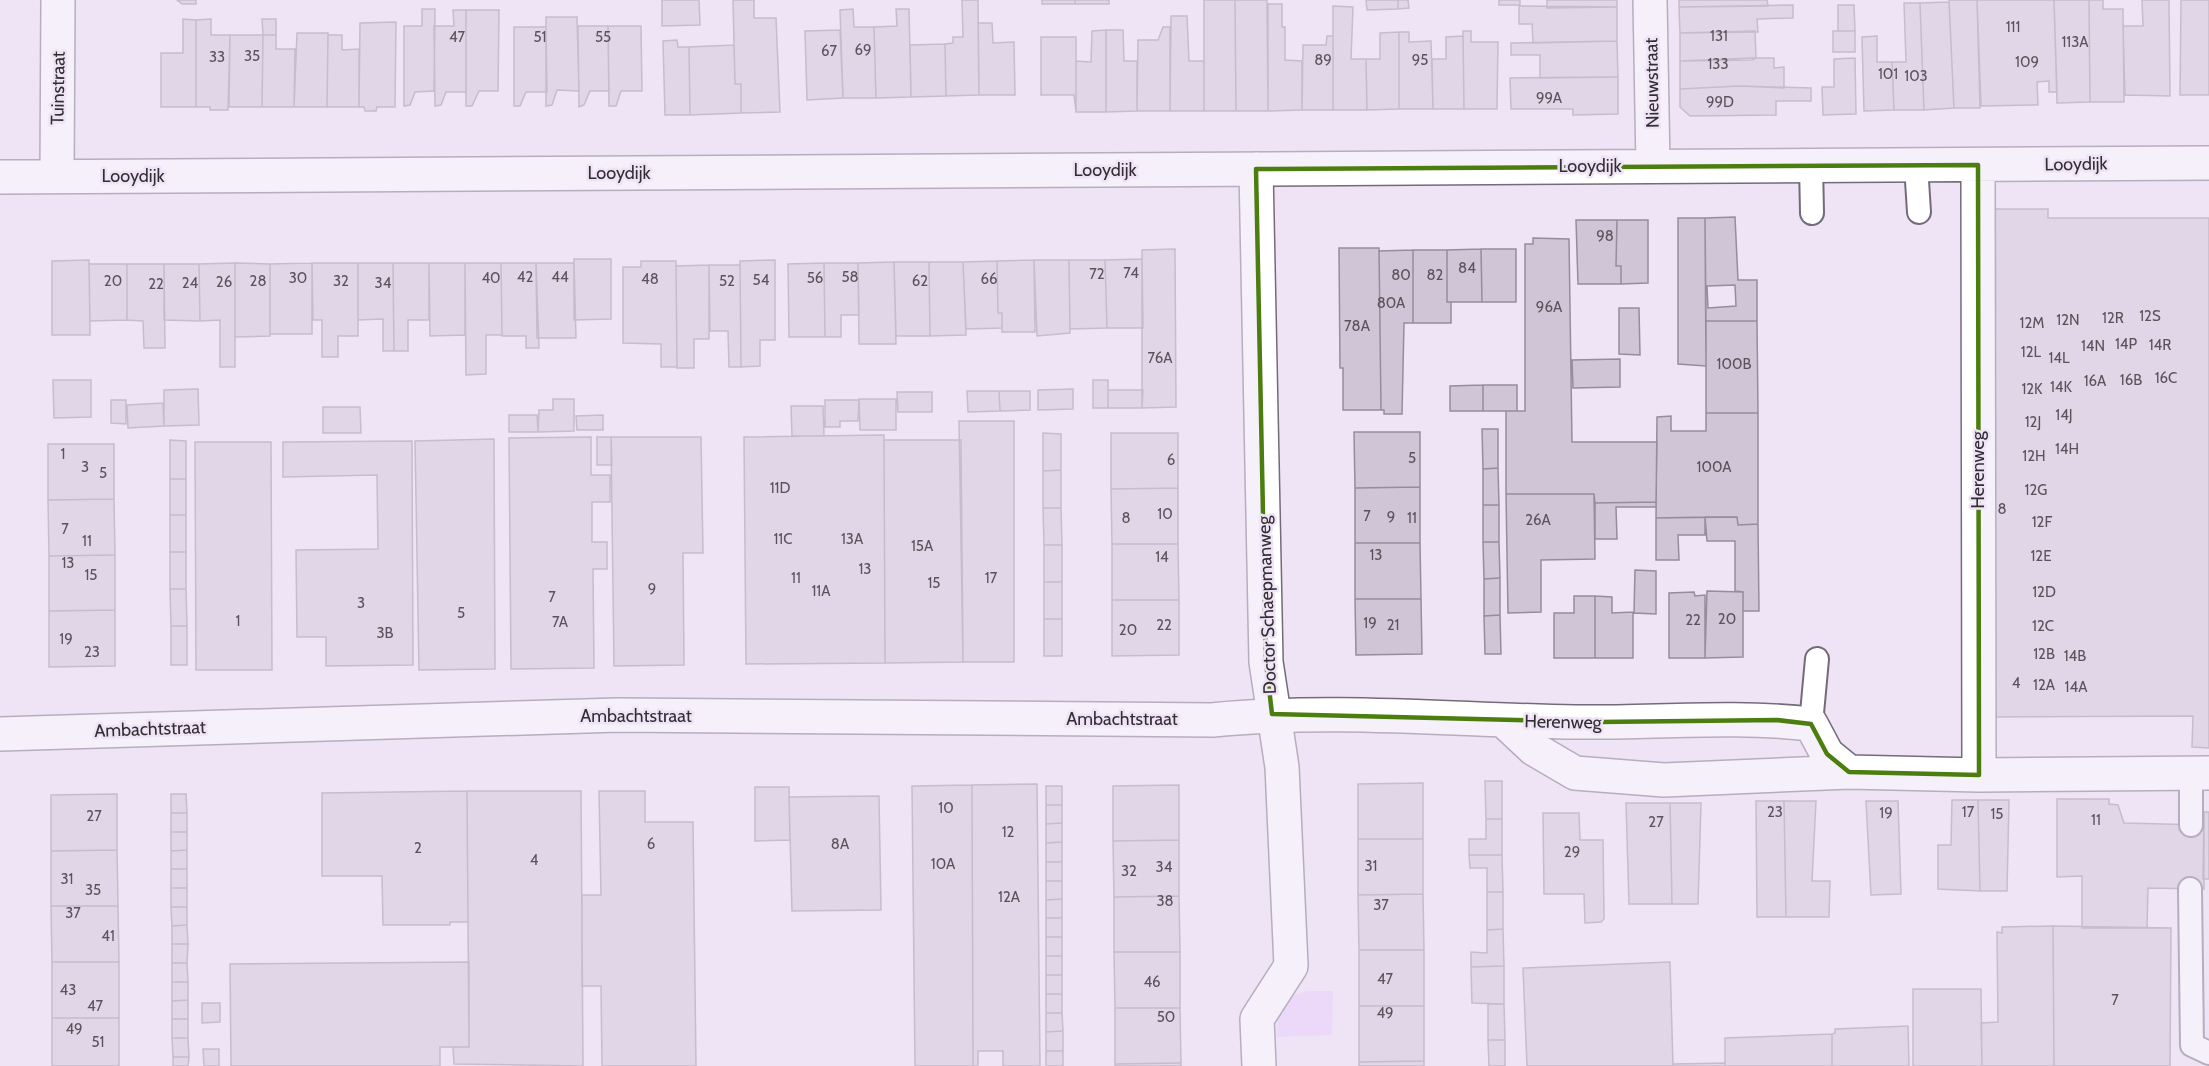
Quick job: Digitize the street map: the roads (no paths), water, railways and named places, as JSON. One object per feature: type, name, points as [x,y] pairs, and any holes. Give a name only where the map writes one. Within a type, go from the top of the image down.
[{"type":"street","name":"Tuinstraat","points":[[57,176],[58,0]]},
{"type":"street","name":"Nieuwstraat","points":[[1650,0],[1653,166]]},
{"type":"street","name":"Looydijk","points":[[0,177],[2209,163]]},
{"type":"street","name":"Herenweg","points":[[1977,165],[1979,775]]},
{"type":"street","name":"Doctor Schaepmanweg","points":[[1256,169],[1266,662],[1272,714],[1282,766],[1291,966],[1257,1019],[1259,1066]]},
{"type":"street","name":"Herenweg","points":[[1272,714],[1504,721],[1777,720],[1811,724]]},
{"type":"street","name":"Ambachtstraat","points":[[0,734],[618,715],[1212,720],[1272,714]]},
{"type":"street","name":"Herenweg","points":[[1504,721],[1534,748],[1575,773],[1664,780],[1849,772],[1979,775],[2200,773]]},
{"type":"street","points":[[1811,724],[1827,754],[1849,772]]},
{"type":"lane","points":[[1811,165],[1812,213]]},
{"type":"lane","points":[[1916,165],[1919,212]]},
{"type":"lane","points":[[1811,724],[1816,658]]},
{"type":"lane","points":[[2191,825],[2200,773]]},
{"type":"lane","points":[[2190,889],[2192,1045],[2209,1053]]}]
